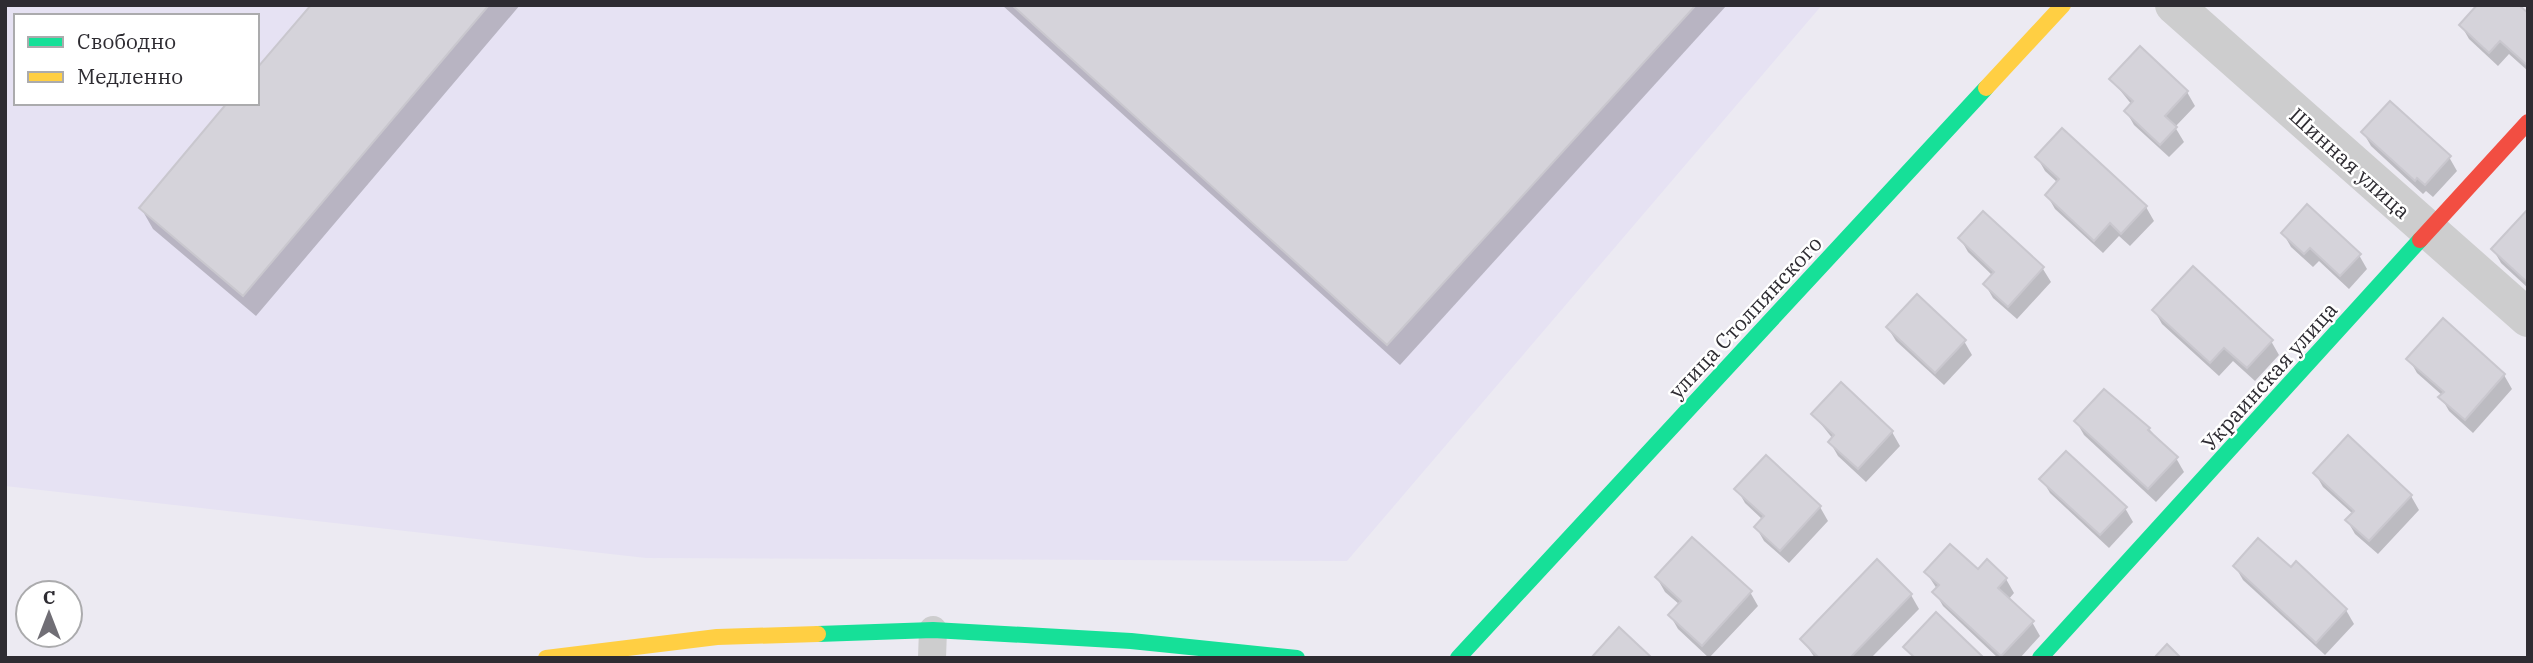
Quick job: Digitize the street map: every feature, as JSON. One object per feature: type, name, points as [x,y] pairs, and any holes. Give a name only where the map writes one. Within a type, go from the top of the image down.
[{"type":"street","name":"улица Столпянского","points":[[1458,658],[2063,5]]},
{"type":"street","name":"Шинная улица","points":[[2174,5],[2528,318]]},
{"type":"street","name":"Украинская улица","points":[[2040,658],[2528,122]]},
{"type":"street","points":[[546,658],[717,636],[932,644],[1131,641],[1297,658]]},
{"type":"shaded area","points":[[5,5],[1822,5],[1347,561],[646,558],[5,486]]},
{"type":"building","points":[[311,5],[489,5],[243,296],[139,208],[225,105],[259,105],[259,66]]},
{"type":"building","points":[[1012,5],[1696,5],[1387,345]]},
{"type":"building","points":[[2477,5],[2519,5],[2528,13],[2528,66],[2500,41],[2489,53],[2459,25]]},
{"type":"building","points":[[2140,46],[2188,91],[2165,116],[2177,127],[2160,145],[2124,111],[2133,101],[2109,79]]},
{"type":"building","points":[[2390,101],[2451,156],[2425,185],[2417,178],[2415,181],[2361,132]]},
{"type":"building","points":[[2062,128],[2147,206],[2121,234],[2110,223],[2094,241],[2045,195],[2059,179],[2035,157]]},
{"type":"building","points":[[2307,204],[2361,254],[2340,276],[2310,248],[2304,254],[2281,233]]},
{"type":"building","points":[[2528,209],[2528,283],[2491,249]]},
{"type":"building","points":[[1983,211],[2044,267],[2008,307],[1983,284],[1994,272],[1958,238]]},
{"type":"building","points":[[2193,266],[2273,340],[2247,368],[2224,348],[2210,363],[2152,310]]},
{"type":"building","points":[[1917,294],[1966,340],[1935,373],[1886,327]]},
{"type":"building","points":[[2443,318],[2505,374],[2465,420],[2438,397],[2444,392],[2406,359]]},
{"type":"building","points":[[1841,382],[1893,431],[1858,469],[1828,442],[1834,435],[1811,414]]},
{"type":"building","points":[[2104,389],[2150,428],[2148,430],[2178,457],[2148,489],[2074,421]]},
{"type":"building","points":[[2348,435],[2412,495],[2369,541],[2345,520],[2354,511],[2313,473]]},
{"type":"building","points":[[2066,451],[2127,507],[2100,535],[2039,479]]},
{"type":"building","points":[[1766,455],[1821,506],[1780,551],[1754,527],[1764,516],[1734,489]]},
{"type":"building","points":[[1692,537],[1752,591],[1702,646],[1668,615],[1681,601],[1655,577]]},
{"type":"building","points":[[2258,538],[2291,567],[2296,561],[2347,609],[2316,643],[2233,566]]},
{"type":"building","points":[[1950,544],[1978,569],[1987,559],[2007,578],[1998,588],[2034,621],[2001,656],[1932,592],[1939,585],[1924,572]]},
{"type":"building","points":[[1877,559],[1912,594],[1850,658],[1819,658],[1800,639]]},
{"type":"building","points":[[1936,612],[1984,658],[1915,658],[1903,647]]},
{"type":"building","points":[[1619,627],[1652,658],[1591,658]]},
{"type":"building","points":[[2167,644],[2181,658],[2154,658]]},
{"type":"traffic: fast","points":[[1458,658],[1986,88]]},
{"type":"traffic: fast","points":[[2040,658],[2420,240]]},
{"type":"traffic: fast","points":[[818,634],[933,630],[1131,641],[1297,658]]},
{"type":"traffic: slow","points":[[1986,88],[2063,5]]},
{"type":"traffic: slow","points":[[546,658],[717,637],[818,634]]},
{"type":"traffic: jam","points":[[2420,240],[2528,122]]}]
